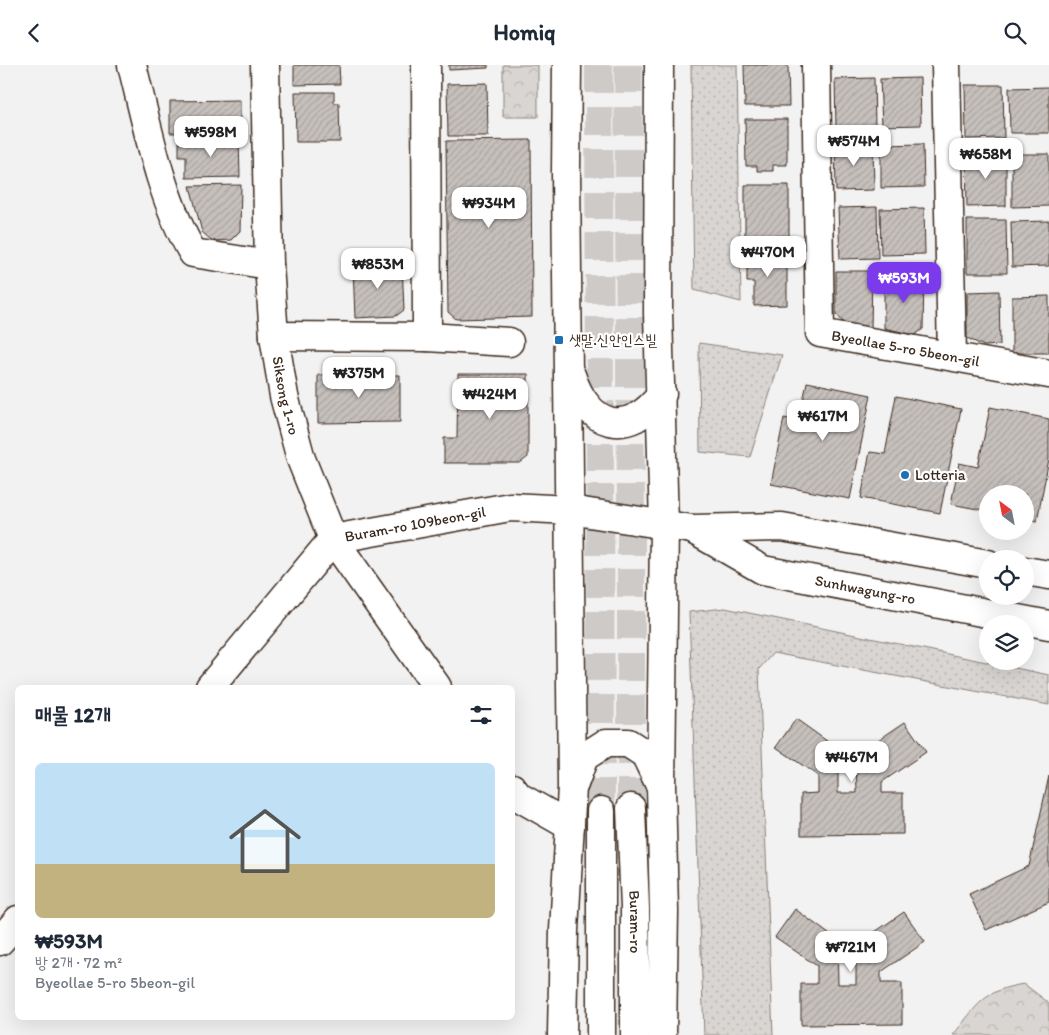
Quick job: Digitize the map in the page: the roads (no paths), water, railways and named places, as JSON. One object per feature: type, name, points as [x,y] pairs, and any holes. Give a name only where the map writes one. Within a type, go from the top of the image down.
[{"type":"street","points":[[132,65],[149,135],[179,230],[193,253],[269,265]]},
{"type":"street","name":"Siksong 1-ro","points":[[265,65],[269,265],[274,336],[284,396],[301,459],[333,539],[436,685]]},
{"type":"street","points":[[426,65],[427,337]]},
{"type":"street","points":[[562,1035],[564,930],[572,787],[570,371],[566,171],[567,65]]},
{"type":"street","points":[[659,65],[658,313],[662,394],[664,525],[661,787],[664,911],[662,1035]]},
{"type":"street","name":"Byeollae 5-ro 5beon-gil","points":[[816,65],[820,333],[1049,374]]},
{"type":"street","points":[[946,65],[952,356]]},
{"type":"street","points":[[274,336],[427,337],[509,343]]},
{"type":"street","points":[[570,371],[576,391],[587,407],[600,418],[608,421],[618,423],[638,419],[652,408],[662,394]]},
{"type":"street","name":"Buram-ro 109beon-gil","points":[[212,685],[333,539],[510,507],[570,510]]},
{"type":"street","name":"Sunhwagung-ro","points":[[570,510],[692,529],[782,527],[979,562]]},
{"type":"street","name":"Sunhwagung-ro","points":[[692,529],[763,570],[1049,625]]},
{"type":"street","points":[[1034,572],[1049,575]]},
{"type":"street","points":[[572,787],[584,757],[606,743],[628,743],[646,754],[661,787]]},
{"type":"street","points":[[515,792],[519,797],[570,825]]},
{"type":"street","name":"Buram-ro","points":[[631,808],[635,909],[635,1035]]},
{"type":"street","points":[[601,811],[601,1035]]},
{"type":"street","points":[[0,941],[15,924]]},
{"type":"tunnel","points":[[599,65],[601,811]]},
{"type":"tunnel","points":[[628,65],[631,808]]},
{"type":"place","name":"샛말.신안인스빌","points":[[559,340]]},
{"type":"place","name":"Lotteria","points":[[905,475]]}]
